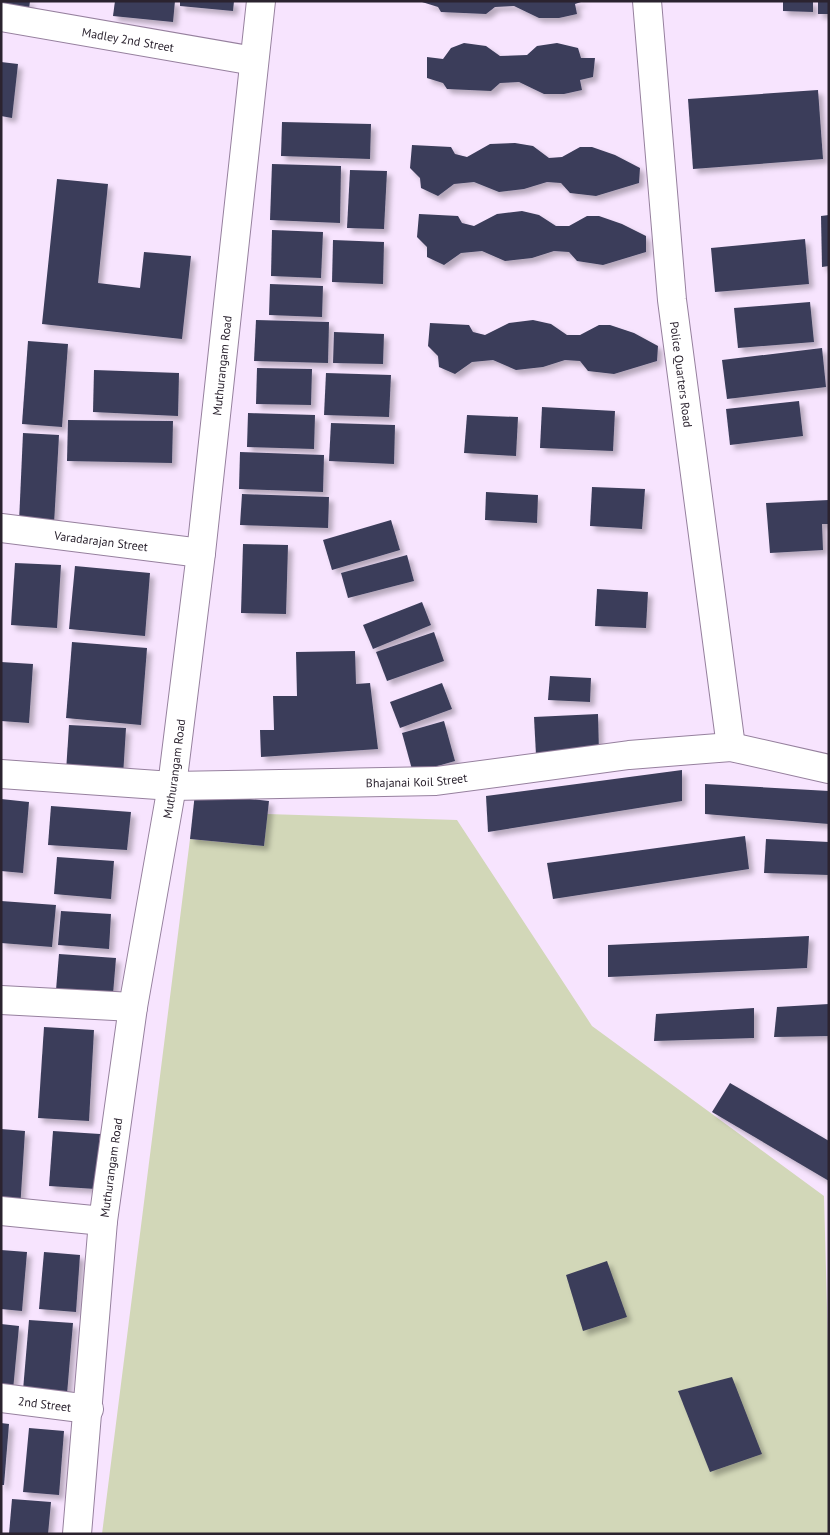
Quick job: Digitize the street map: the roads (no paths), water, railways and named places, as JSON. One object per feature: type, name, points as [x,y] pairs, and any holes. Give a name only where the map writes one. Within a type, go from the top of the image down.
[{"type":"street","name":"Muthurangam Road","points":[[76,1534],[89,1409],[103,1221],[134,1007],[172,786],[201,553],[261,1]]},
{"type":"street","name":"Police Quarters Road","points":[[647,1],[672,300],[731,747]]},
{"type":"street","name":"Madley 2nd Street","points":[[1,17],[254,61]]},
{"type":"street","name":"Varadarajan Street","points":[[1,528],[201,553]]},
{"type":"street","name":"Bhajanai Koil Street","points":[[1,774],[172,786],[436,781],[629,755],[731,747],[829,769]]},
{"type":"street","points":[[1,1000],[134,1007]]},
{"type":"street","points":[[1,1211],[103,1221]]},
{"type":"street","name":"2nd Street","points":[[1,1398],[89,1409]]}]
